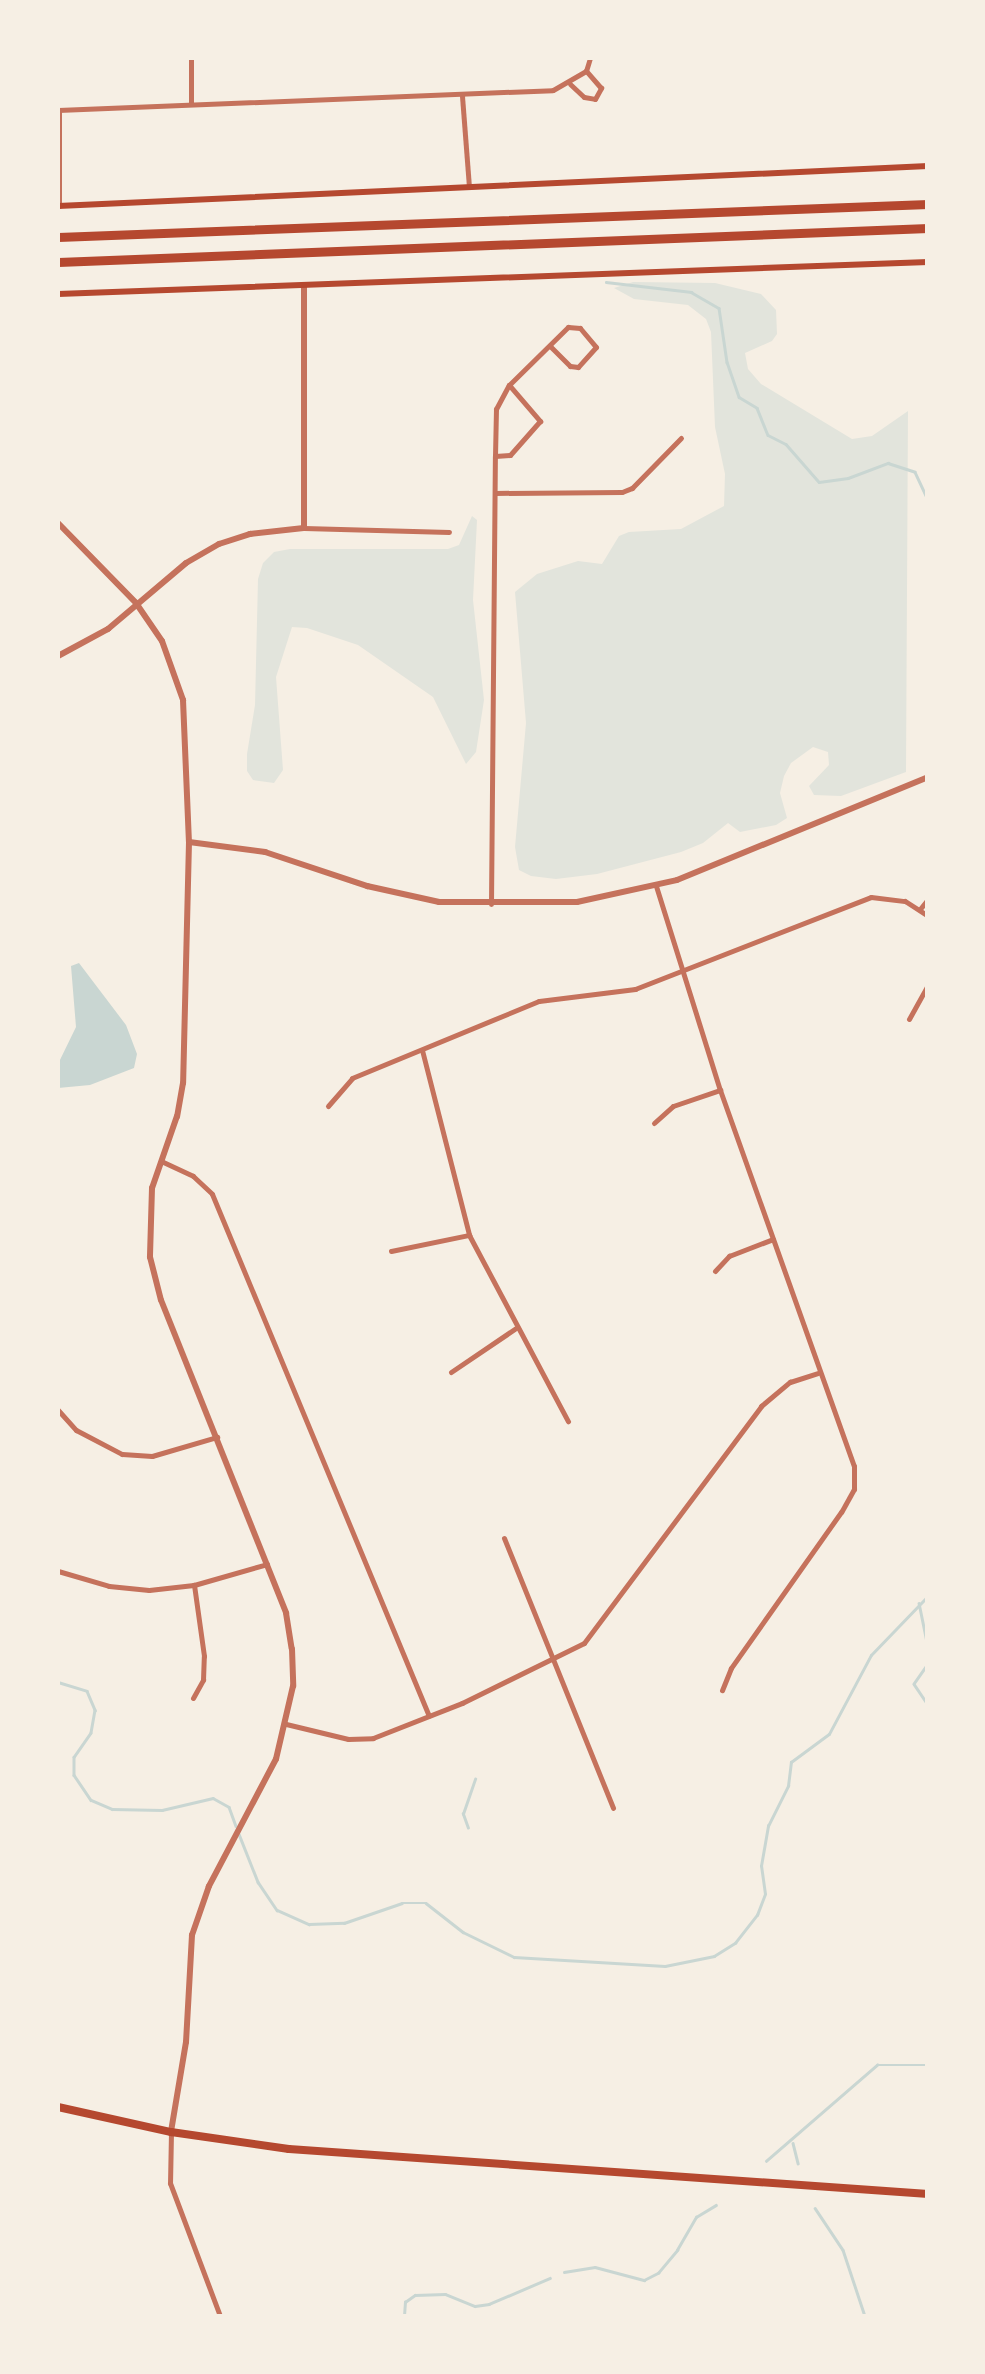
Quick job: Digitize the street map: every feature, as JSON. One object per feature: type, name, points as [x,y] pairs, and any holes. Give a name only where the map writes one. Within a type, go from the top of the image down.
[{"type":"highway","points":[[58,237],[928,204]]},
{"type":"highway","points":[[58,262],[928,228]]},
{"type":"main road","points":[[58,206],[928,166]]},
{"type":"main road","points":[[58,294],[928,262]]},
{"type":"main road","points":[[58,2107],[171,2132],[342,2153],[928,2194]]},
{"type":"street","points":[[191,58],[191,103]]},
{"type":"street","points":[[58,206],[58,110],[553,90],[570,84],[586,71],[590,58]]},
{"type":"street","points":[[570,84],[584,97],[596,100],[601,88],[586,71]]},
{"type":"street","points":[[462,96],[469,190]]},
{"type":"street","points":[[304,286],[304,528]]},
{"type":"street","points":[[491,904],[496,409],[509,385],[568,328],[580,328],[596,347],[578,367],[570,366],[550,346]]},
{"type":"street","points":[[495,456],[510,455],[540,421],[509,385]]},
{"type":"street","points":[[495,493],[622,492],[632,488],[682,438]]},
{"type":"street","points":[[58,523],[136,603],[162,641],[183,700],[189,842],[182,1100],[160,1161],[148,1218],[150,1257],[161,1300],[290,1630],[292,1686],[286,1724],[270,1774],[209,1886],[192,1936],[186,2042],[171,2132],[170,2183],[220,2316]]},
{"type":"street","points":[[58,656],[108,628],[186,562],[219,544],[250,534],[304,528],[449,532]]},
{"type":"street","points":[[189,842],[264,852],[419,898],[491,904],[576,902],[656,886],[928,777]]},
{"type":"street","points":[[656,886],[720,1090],[854,1466],[854,1489],[731,1668],[722,1690]]},
{"type":"street","points":[[328,1106],[352,1078],[540,1001],[623,991],[684,972],[871,897],[894,898],[928,916]]},
{"type":"street","points":[[920,909],[928,899]]},
{"type":"street","points":[[909,1020],[928,985]]},
{"type":"street","points":[[422,1050],[469,1235],[568,1422]]},
{"type":"street","points":[[654,1123],[673,1106],[720,1090]]},
{"type":"street","points":[[160,1161],[193,1176],[212,1194],[429,1716]]},
{"type":"street","points":[[391,1251],[469,1235]]},
{"type":"street","points":[[715,1271],[729,1256],[773,1239]]},
{"type":"street","points":[[451,1372],[516,1328]]},
{"type":"street","points":[[286,1724],[361,1739],[429,1716],[584,1643],[761,1406],[790,1382],[818,1373]]},
{"type":"street","points":[[58,1410],[92,1440],[136,1456],[168,1452],[216,1437]]},
{"type":"street","points":[[504,1538],[612,1808]]},
{"type":"street","points":[[58,1571],[120,1588],[194,1585],[267,1564]]},
{"type":"street","points":[[193,1698],[203,1680],[204,1656],[194,1585]]},
{"type":"shaded area","points":[[633,282],[715,283],[761,294],[776,310],[777,334],[772,341],[745,353],[748,369],[761,384],[852,439],[872,436],[908,411],[906,772],[841,796],[814,795],[809,786],[829,765],[828,752],[813,747],[791,763],[784,776],[780,793],[787,818],[776,825],[740,832],[728,823],[703,843],[681,852],[597,874],[556,879],[531,876],[519,870],[515,847],[526,723],[515,592],[537,574],[578,561],[602,564],[619,536],[681,529],[724,506],[725,474],[715,427],[711,332],[706,319],[688,305],[634,299],[614,288]]},
{"type":"shaded area","points":[[472,516],[477,520],[473,600],[484,700],[476,752],[466,764],[433,697],[358,645],[292,627],[276,677],[283,770],[274,783],[253,780],[247,771],[247,754],[255,705],[258,579],[263,563],[274,552],[290,549],[448,549],[459,545]]},
{"type":"shaded area","points":[[79,963],[126,1025],[137,1054],[134,1068],[90,1085],[58,1088],[58,1064],[76,1027],[71,966]]},
{"type":"waterway","points":[[606,282],[691,292],[719,308],[727,362],[739,397],[757,408],[768,435],[786,444],[819,482],[848,478],[888,463],[915,472],[928,500]]},
{"type":"waterway","points":[[239,1834],[258,1882],[277,1910],[309,1924],[344,1923],[402,1903],[426,1903],[463,1932],[514,1957],[665,1966],[714,1956],[735,1943],[757,1915],[765,1894],[761,1866],[768,1826],[788,1786],[791,1762],[829,1734],[871,1655],[928,1596]]},
{"type":"waterway","points":[[919,1603],[928,1647]]},
{"type":"waterway","points":[[928,1664],[914,1684],[928,1705]]},
{"type":"waterway","points":[[58,1682],[87,1691],[95,1710],[91,1733],[74,1757],[74,1775],[91,1800],[112,1809],[162,1810],[213,1798],[229,1807],[236,1826]]},
{"type":"waterway","points":[[468,1828],[463,1814],[475,1779]]},
{"type":"waterway","points":[[766,2161],[877,2065],[928,2065]]},
{"type":"waterway","points":[[793,2143],[798,2163]]},
{"type":"waterway","points":[[564,2272],[595,2267],[644,2280],[658,2273],[677,2250],[696,2217],[716,2205]]},
{"type":"waterway","points":[[815,2208],[843,2250],[865,2316]]},
{"type":"waterway","points":[[404,2316],[405,2302],[415,2295],[445,2294],[475,2306],[489,2304],[550,2278]]}]
